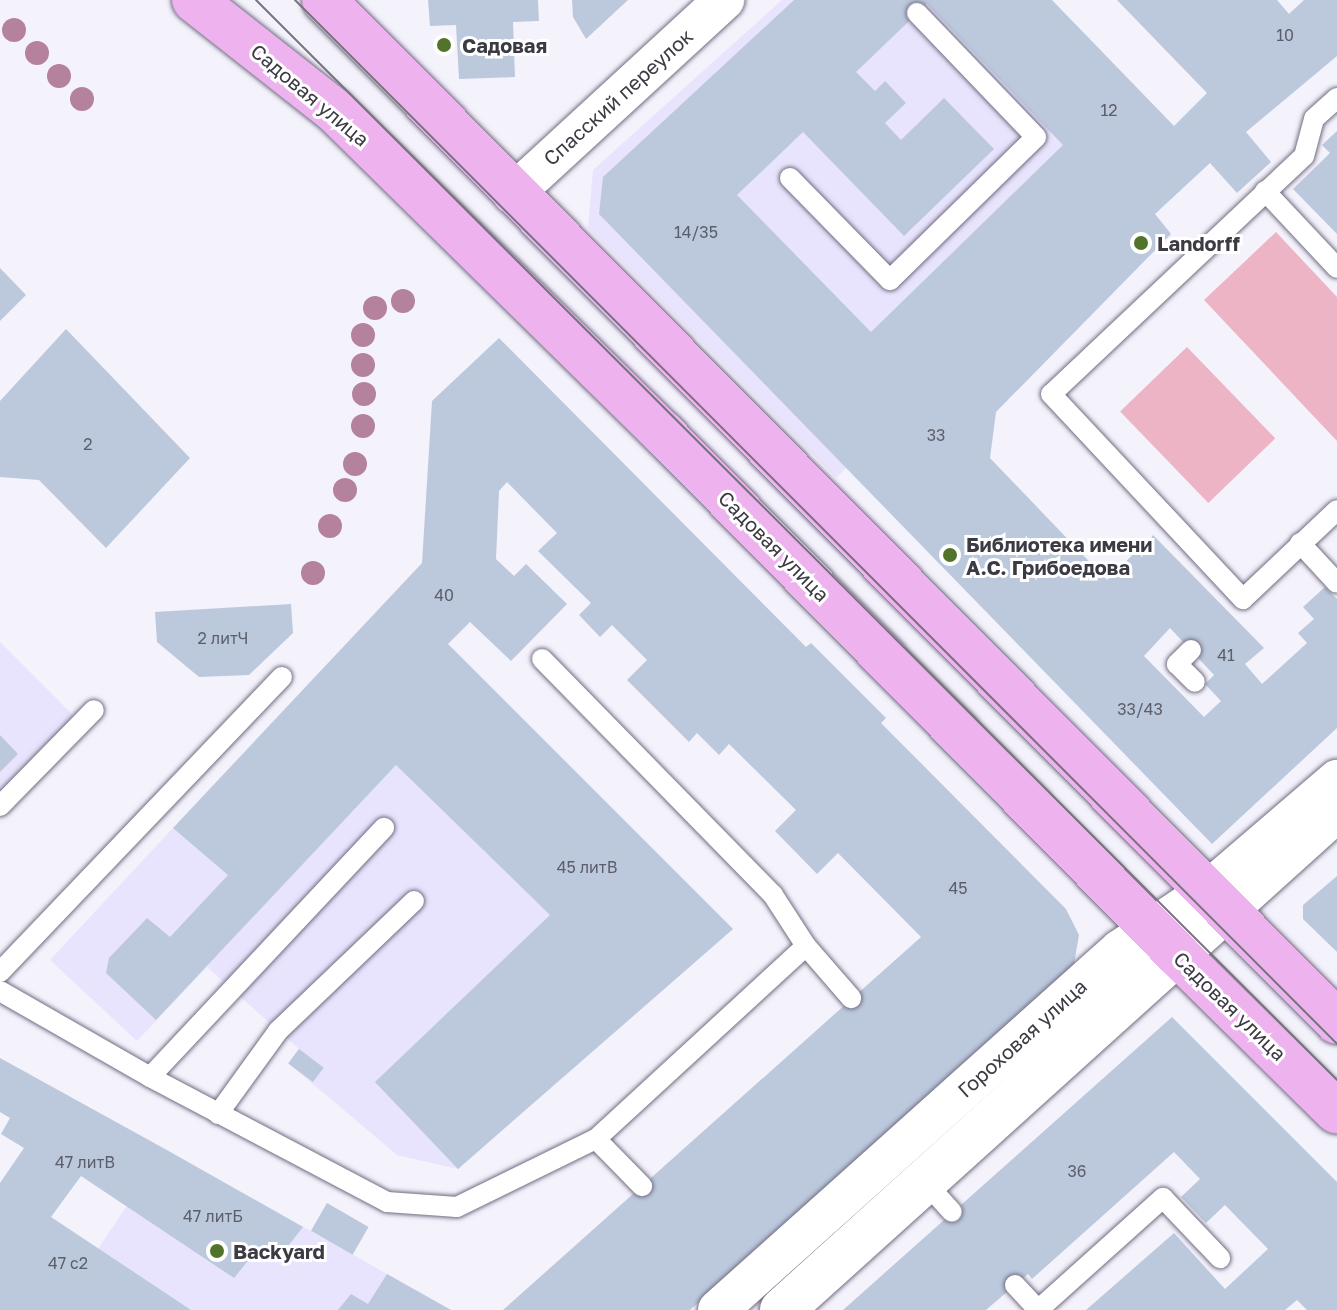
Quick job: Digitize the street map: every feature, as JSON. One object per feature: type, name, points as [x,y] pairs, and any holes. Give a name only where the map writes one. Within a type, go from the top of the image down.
[{"type":"main road","name":"Садовая улица","points":[[194,0],[334,110],[674,444],[1337,1112]]},
{"type":"main road","points":[[324,0],[1337,1022]]},
{"type":"street","name":"Спасский переулок","points":[[513,194],[724,0]]},
{"type":"street","name":"Гороховая улица","points":[[1218,900],[1337,780]]},
{"type":"street","name":"Гороховая улица","points":[[782,1310],[939,1197],[976,1137],[1165,942],[1337,809]]},
{"type":"street","name":"Гороховая улица","points":[[733,1298],[941,1098],[1120,950],[1165,942]]},
{"type":"lane","points":[[790,178],[890,280],[1036,137],[917,13]]},
{"type":"lane","points":[[1337,98],[1314,119],[1304,156],[1051,394],[1236,606],[1337,510]]},
{"type":"lane","points":[[1265,191],[1337,268]]},
{"type":"lane","points":[[1300,543],[1337,583]]},
{"type":"lane","points":[[1191,650],[1177,664],[1195,682]]},
{"type":"lane","points":[[542,659],[773,895],[806,946],[851,998]]},
{"type":"lane","points":[[0,972],[282,677]]},
{"type":"lane","points":[[0,806],[94,710]]},
{"type":"lane","points":[[150,1077],[384,828]]},
{"type":"lane","points":[[218,1114],[278,1031],[414,901]]},
{"type":"lane","points":[[0,991],[150,1077],[387,1202],[457,1207],[596,1139],[806,946]]},
{"type":"lane","points":[[941,1098],[976,1137]]},
{"type":"lane","points":[[596,1139],[642,1186]]},
{"type":"lane","points":[[1015,1285],[1038,1310],[1163,1198],[1220,1258]]},
{"type":"shaded area","points":[[782,0],[960,0],[1128,186],[836,478],[588,228],[593,170]]},
{"type":"shaded area","points":[[1276,232],[1337,297],[1337,441],[1204,300]]},
{"type":"shaded area","points":[[1187,347],[1275,438],[1208,503],[1120,412]]},
{"type":"shaded area","points":[[0,642],[75,717],[0,792]]},
{"type":"shaded area","points":[[448,644],[733,929],[458,1169],[397,1155],[288,1063],[299,1049],[207,967],[137,1041],[50,960],[173,828]]},
{"type":"shaded area","points":[[165,1149],[451,1310],[0,1310],[0,1268],[98,1249]]},
{"type":"building","points":[[428,0],[538,0],[539,21],[513,22],[515,77],[459,79],[456,25],[430,26]]},
{"type":"building","points":[[572,0],[628,0],[586,39],[573,17]]},
{"type":"building","points":[[794,0],[1052,0],[1174,126],[1207,93],[1117,0],[1277,0],[1289,14],[1304,0],[1337,0],[1337,56],[1246,132],[1271,162],[1237,193],[1210,163],[1155,214],[1171,234],[996,412],[990,458],[1107,580],[1153,535],[1264,648],[1245,664],[1262,684],[1307,643],[1298,633],[1314,619],[1303,607],[1325,587],[1337,599],[1337,728],[1212,844],[599,214],[603,177]],"holes":[[[927,4],[1063,145],[871,332],[737,195],[803,132],[904,236],[994,149],[944,98],[901,140],[885,123],[906,103],[885,81],[875,91],[856,72]],[[1170,628],[1214,675],[1205,684],[1221,701],[1204,717],[1144,656]]]},
{"type":"building","points":[[1337,131],[1337,234],[1293,189],[1330,153],[1322,145]]},
{"type":"building","points":[[0,268],[26,295],[0,321]]},
{"type":"building","points":[[66,329],[190,458],[106,548],[39,480],[0,477],[0,401]]},
{"type":"building","points":[[499,338],[806,647],[811,643],[886,718],[881,723],[1066,909],[1079,935],[1074,964],[1065,975],[690,1310],[503,1310],[921,937],[838,853],[817,874],[775,831],[796,810],[729,744],[719,755],[697,733],[689,742],[627,680],[647,660],[612,625],[600,637],[579,615],[591,603],[538,551],[557,533],[507,482],[499,491],[496,559],[514,576],[526,564],[567,604],[511,661],[470,622],[448,644],[733,929],[458,1169],[375,1082],[550,915],[396,765],[156,1020],[106,973],[109,958],[147,918],[170,937],[228,875],[173,828],[422,563],[432,401]]},
{"type":"building","points":[[291,604],[293,633],[249,675],[199,677],[157,642],[155,612]]},
{"type":"building","points":[[0,735],[18,754],[0,772]]},
{"type":"building","points":[[1337,876],[1337,952],[1303,919],[1303,905]]},
{"type":"building","points":[[1172,1017],[1337,1182],[1337,1310],[1307,1310],[1297,1300],[1285,1310],[1086,1310],[1174,1233],[1225,1289],[1268,1249],[1225,1205],[1206,1223],[1181,1197],[1200,1179],[1174,1152],[1032,1279],[1028,1274],[986,1310],[843,1310]]},
{"type":"building","points":[[299,1049],[324,1068],[313,1082],[288,1063]]},
{"type":"building","points":[[0,1058],[303,1227],[277,1260],[259,1247],[234,1278],[81,1176],[51,1217],[191,1310],[0,1310],[0,1183],[24,1148],[1,1134],[10,1118],[0,1112]]},
{"type":"building","points":[[327,1203],[369,1227],[353,1255],[311,1231]]},
{"type":"building","points":[[387,1274],[451,1310],[338,1310],[351,1294],[368,1304]]},
{"type":"tram line","points":[[256,0],[1337,1080]]},
{"type":"tram line","points":[[295,0],[1337,1044]]},
{"type":"place","name":"Садовая","points":[[444,45]]},
{"type":"place","name":"Landorff","points":[[1141,243]]},
{"type":"place","name":"Библиотека имени А.С. Грибоедова","points":[[950,555]]},
{"type":"place","name":"Backyard","points":[[217,1251]]}]
